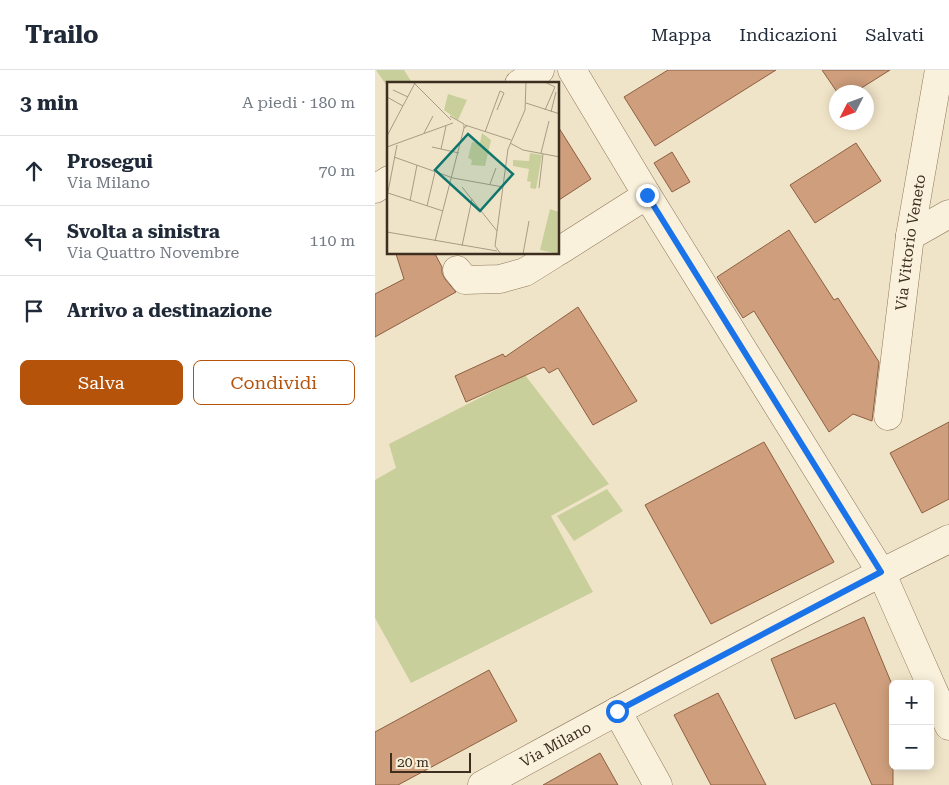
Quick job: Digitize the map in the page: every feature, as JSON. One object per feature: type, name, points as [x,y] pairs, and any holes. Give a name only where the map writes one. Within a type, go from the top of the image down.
[{"type":"street","points":[[571,70],[881,572],[949,726]]},
{"type":"street","name":"Via Vittorio Veneto","points":[[888,416],[910,236],[939,70]]},
{"type":"street","points":[[375,189],[387,181]]},
{"type":"street","points":[[560,250],[647,195]]},
{"type":"street","points":[[910,236],[949,214]]},
{"type":"street","points":[[452,261],[465,280],[500,279],[525,272],[552,255]]},
{"type":"street","name":"Via Milano","points":[[482,785],[617,711],[881,572],[949,539]]},
{"type":"street","points":[[617,711],[658,785]]},
{"type":"green space","points":[[376,70],[404,70],[412,82],[387,82],[387,86]]},
{"type":"green space","points":[[525,375],[609,484],[551,516],[593,592],[411,683],[375,618],[375,480],[396,468],[389,444]]},
{"type":"green space","points":[[607,489],[623,511],[574,541],[557,516]]},
{"type":"building","points":[[668,70],[776,70],[655,146],[624,97]]},
{"type":"building","points":[[822,70],[890,70],[866,85],[832,85]]},
{"type":"building","points":[[560,130],[591,179],[560,199]]},
{"type":"building","points":[[856,143],[881,181],[815,223],[790,185]]},
{"type":"building","points":[[672,152],[690,182],[672,192],[654,163]]},
{"type":"building","points":[[789,230],[834,300],[838,298],[879,362],[872,421],[853,414],[829,432],[754,311],[743,318],[717,277]]},
{"type":"building","points":[[396,255],[436,255],[442,267],[445,279],[456,292],[375,337],[375,294],[404,279]]},
{"type":"building","points":[[578,307],[637,401],[593,425],[558,368],[549,373],[544,367],[466,402],[455,376],[503,354],[505,357]]},
{"type":"building","points":[[949,422],[949,499],[922,513],[890,453]]},
{"type":"building","points":[[764,442],[834,562],[711,624],[645,505]]},
{"type":"building","points":[[864,617],[890,680],[889,770],[893,770],[893,785],[872,785],[835,703],[795,719],[771,659]]},
{"type":"building","points":[[489,670],[517,721],[398,785],[375,785],[375,732]]},
{"type":"building","points":[[718,693],[766,785],[711,785],[674,715]]},
{"type":"building","points":[[600,753],[618,785],[543,785]]},
{"type":"route","points":[[617,711],[881,572],[647,195]]}]
